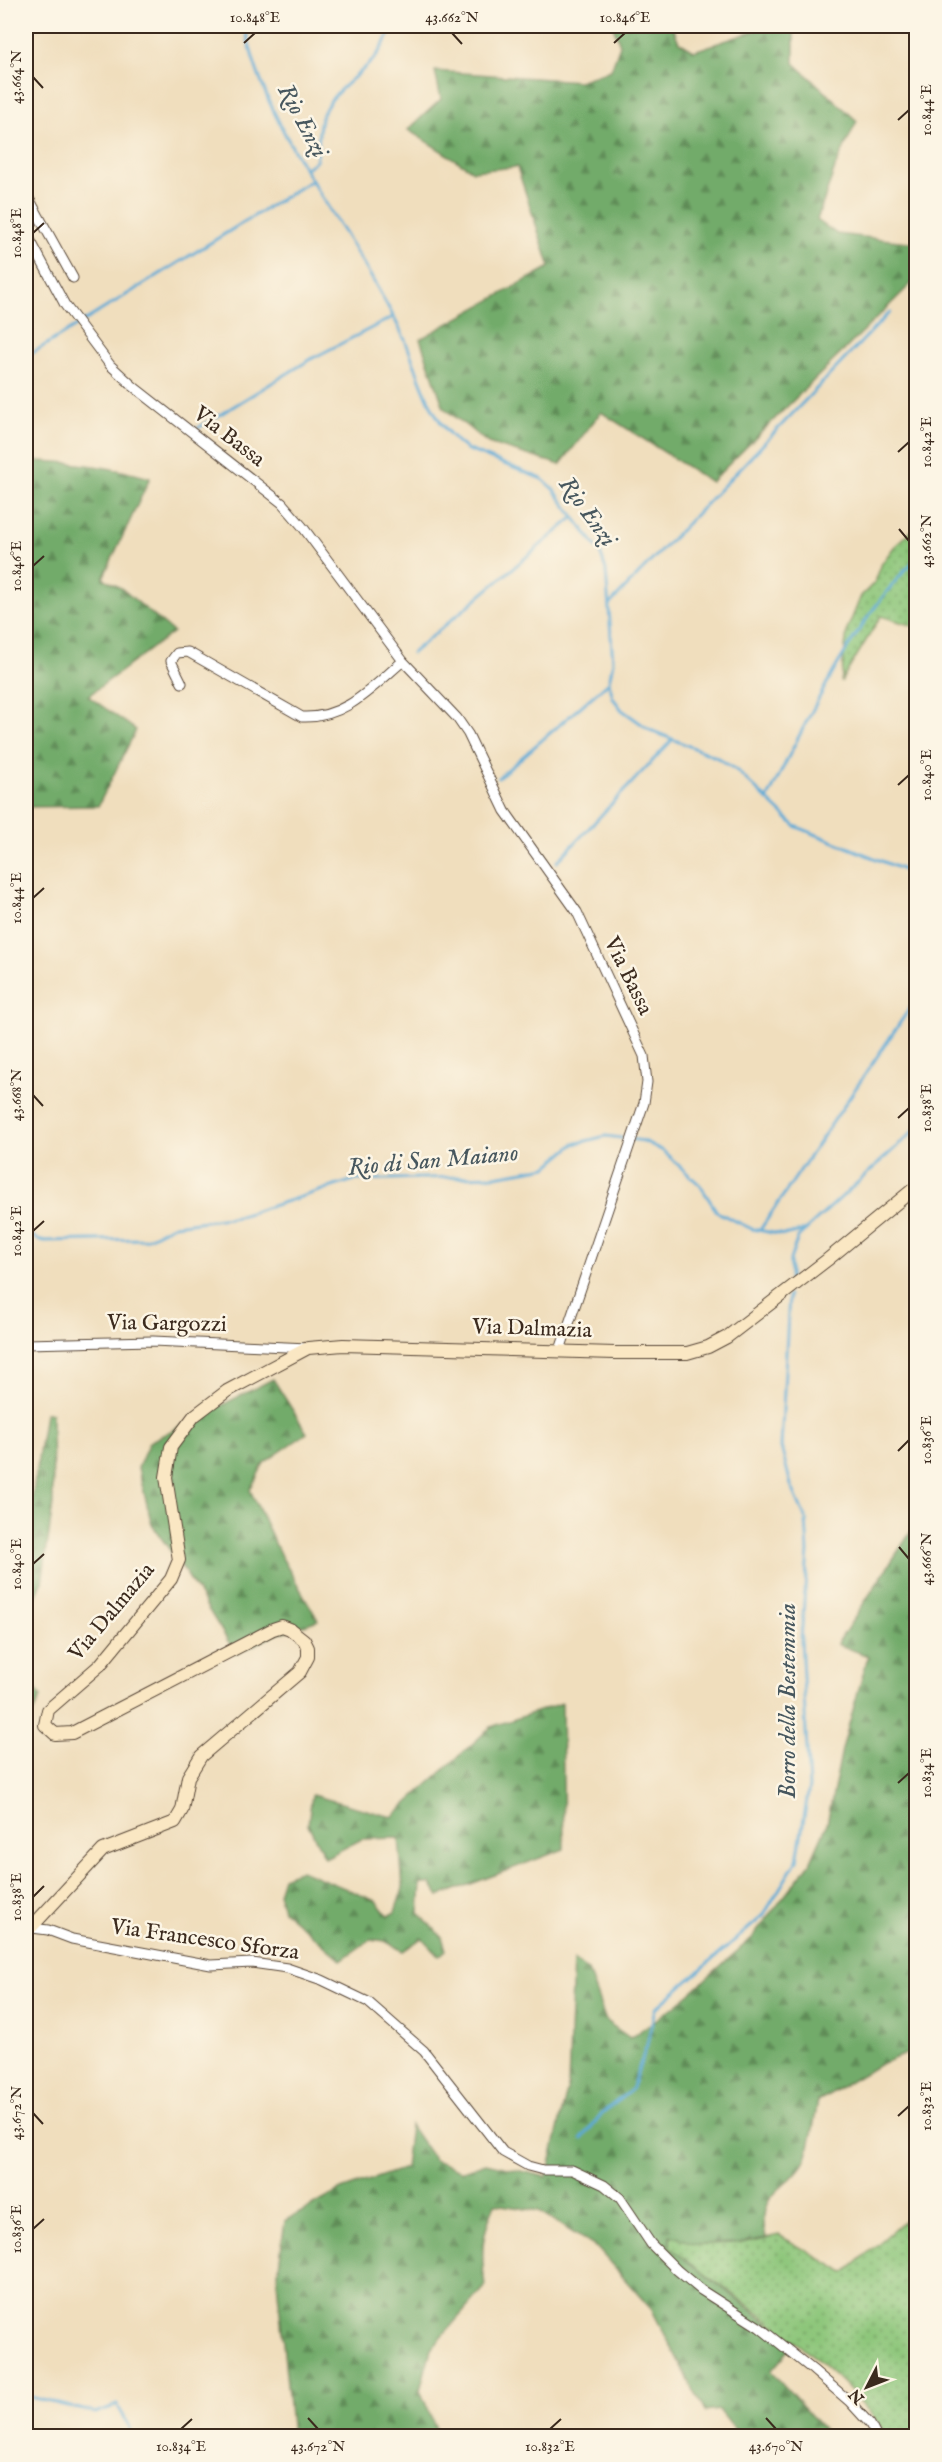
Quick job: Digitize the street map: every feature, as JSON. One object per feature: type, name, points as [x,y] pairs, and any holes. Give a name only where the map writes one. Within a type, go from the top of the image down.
[{"type":"main road","name":"Via Dalmazia","points":[[29,1931],[85,1867],[103,1850],[175,1822],[182,1810],[188,1777],[201,1756],[294,1678],[305,1664],[308,1648],[304,1640],[298,1633],[282,1626],[264,1632],[72,1733],[55,1734],[45,1725],[48,1710],[100,1665],[171,1580],[179,1560],[166,1477],[171,1447],[194,1416],[227,1391],[308,1348],[343,1344],[396,1344],[687,1353],[708,1347],[727,1337],[916,1187]]},
{"type":"street","points":[[27,195],[73,278]]},
{"type":"street","name":"Via Bassa","points":[[26,232],[80,326],[110,365],[134,387],[282,503],[302,526],[402,661],[457,718],[468,734],[505,811],[577,912],[644,1056],[647,1082],[637,1127],[560,1350]]},
{"type":"street","points":[[33,245],[49,237]]},
{"type":"street","points":[[182,683],[171,661],[177,653],[188,652],[302,717],[320,718],[338,713],[402,661]]},
{"type":"street","name":"Via Gargozzi","points":[[26,1344],[153,1341],[308,1348]]},
{"type":"street","name":"Via Francesco Sforza","points":[[29,1931],[48,1930],[92,1944],[211,1965],[252,1963],[287,1968],[322,1980],[368,2002],[417,2044],[503,2152],[512,2159],[543,2170],[572,2170],[590,2177],[620,2198],[651,2244],[677,2270],[701,2290],[759,2327],[813,2370],[849,2402],[870,2424],[876,2436]]},
{"type":"green space","points":[[613,26],[672,26],[679,42],[694,51],[770,26],[794,26],[794,63],[857,121],[836,165],[817,220],[837,234],[916,243],[916,279],[711,482],[601,412],[560,465],[488,443],[444,408],[420,339],[550,267],[517,167],[473,171],[408,130],[441,99],[435,71],[579,81],[611,70],[620,45]]},
{"type":"green space","points":[[26,461],[88,465],[150,478],[103,578],[121,588],[173,632],[88,696],[136,730],[98,806],[27,807],[26,805]]},
{"type":"green space","points":[[916,527],[916,627],[881,616],[841,682],[847,630],[861,596],[875,582],[882,563],[894,547]]},
{"type":"green space","points":[[273,1379],[307,1433],[264,1463],[250,1490],[281,1556],[318,1620],[275,1635],[236,1654],[184,1570],[152,1525],[138,1468],[149,1442]]},
{"type":"green space","points":[[45,1413],[52,1413],[53,1504],[42,1583],[26,1618],[26,1538]]},
{"type":"green space","points":[[916,1524],[916,2050],[880,2064],[818,2101],[806,2159],[768,2202],[764,2223],[766,2238],[741,2243],[697,2244],[670,2235],[670,2248],[795,2343],[771,2371],[826,2432],[823,2436],[740,2436],[719,2410],[705,2412],[652,2310],[597,2248],[539,2211],[495,2204],[483,2244],[485,2287],[431,2349],[420,2390],[439,2436],[292,2436],[277,2281],[285,2221],[341,2190],[405,2168],[410,2125],[434,2160],[463,2171],[486,2163],[547,2177],[568,2086],[573,1960],[588,1971],[606,2021],[630,2038],[675,2006],[752,1938],[810,1863],[827,1824],[842,1749],[868,1656],[837,1644]]},
{"type":"green space","points":[[26,1675],[41,1697],[26,1726]]},
{"type":"green space","points":[[562,1703],[564,1849],[439,1896],[431,1884],[421,1884],[419,1913],[442,1937],[446,1950],[439,1956],[422,1938],[403,1951],[385,1941],[371,1939],[341,1960],[283,1910],[278,1893],[283,1877],[301,1870],[376,1901],[388,1916],[395,1912],[403,1888],[399,1838],[362,1839],[325,1858],[308,1824],[312,1795],[392,1817],[491,1727]]},
{"type":"green space","points":[[916,2215],[916,2436],[887,2436],[868,2410],[816,2359],[787,2334],[669,2248],[671,2235],[697,2244],[741,2243],[779,2235],[845,2273],[905,2220]]},
{"type":"waterway","points":[[26,29],[41,26]]},
{"type":"waterway","name":"Rio Enzi","points":[[245,26],[254,63],[284,132],[391,312],[435,413],[454,438],[466,449],[542,479],[554,490],[600,552],[606,570],[613,662],[609,682],[613,698],[622,710],[650,730],[716,757],[736,770],[795,826],[916,875]]},
{"type":"waterway","points":[[306,168],[316,161],[321,119],[330,101],[376,56],[395,26]]},
{"type":"waterway","points":[[26,357],[312,180]]},
{"type":"waterway","points":[[609,605],[890,312]]},
{"type":"waterway","points":[[198,428],[311,359],[393,317]]},
{"type":"waterway","points":[[412,653],[574,517]]},
{"type":"waterway","points":[[767,800],[815,705],[852,641],[893,584],[916,559]]},
{"type":"waterway","points":[[498,778],[609,682]]},
{"type":"waterway","points":[[557,862],[673,739]]},
{"type":"waterway","points":[[760,1230],[916,999]]},
{"type":"waterway","name":"Borro della Bestemmia","points":[[790,1283],[790,1260],[798,1237],[916,1129]]},
{"type":"waterway","name":"Rio di San Maiano","points":[[26,1232],[40,1241],[146,1239],[174,1225],[237,1217],[354,1180],[495,1176],[547,1167],[574,1144],[606,1136],[644,1141],[663,1151],[700,1185],[717,1212],[752,1229],[784,1235],[806,1230]]},
{"type":"waterway","name":"Borro della Bestemmia","points":[[582,2139],[602,2113],[631,2090],[647,2045],[655,2009],[763,1916],[797,1860],[809,1787],[801,1639],[808,1552],[806,1519],[791,1485],[781,1447],[789,1295]]},
{"type":"waterway","points":[[26,2396],[96,2413],[117,2405],[129,2425],[132,2436]]}]
